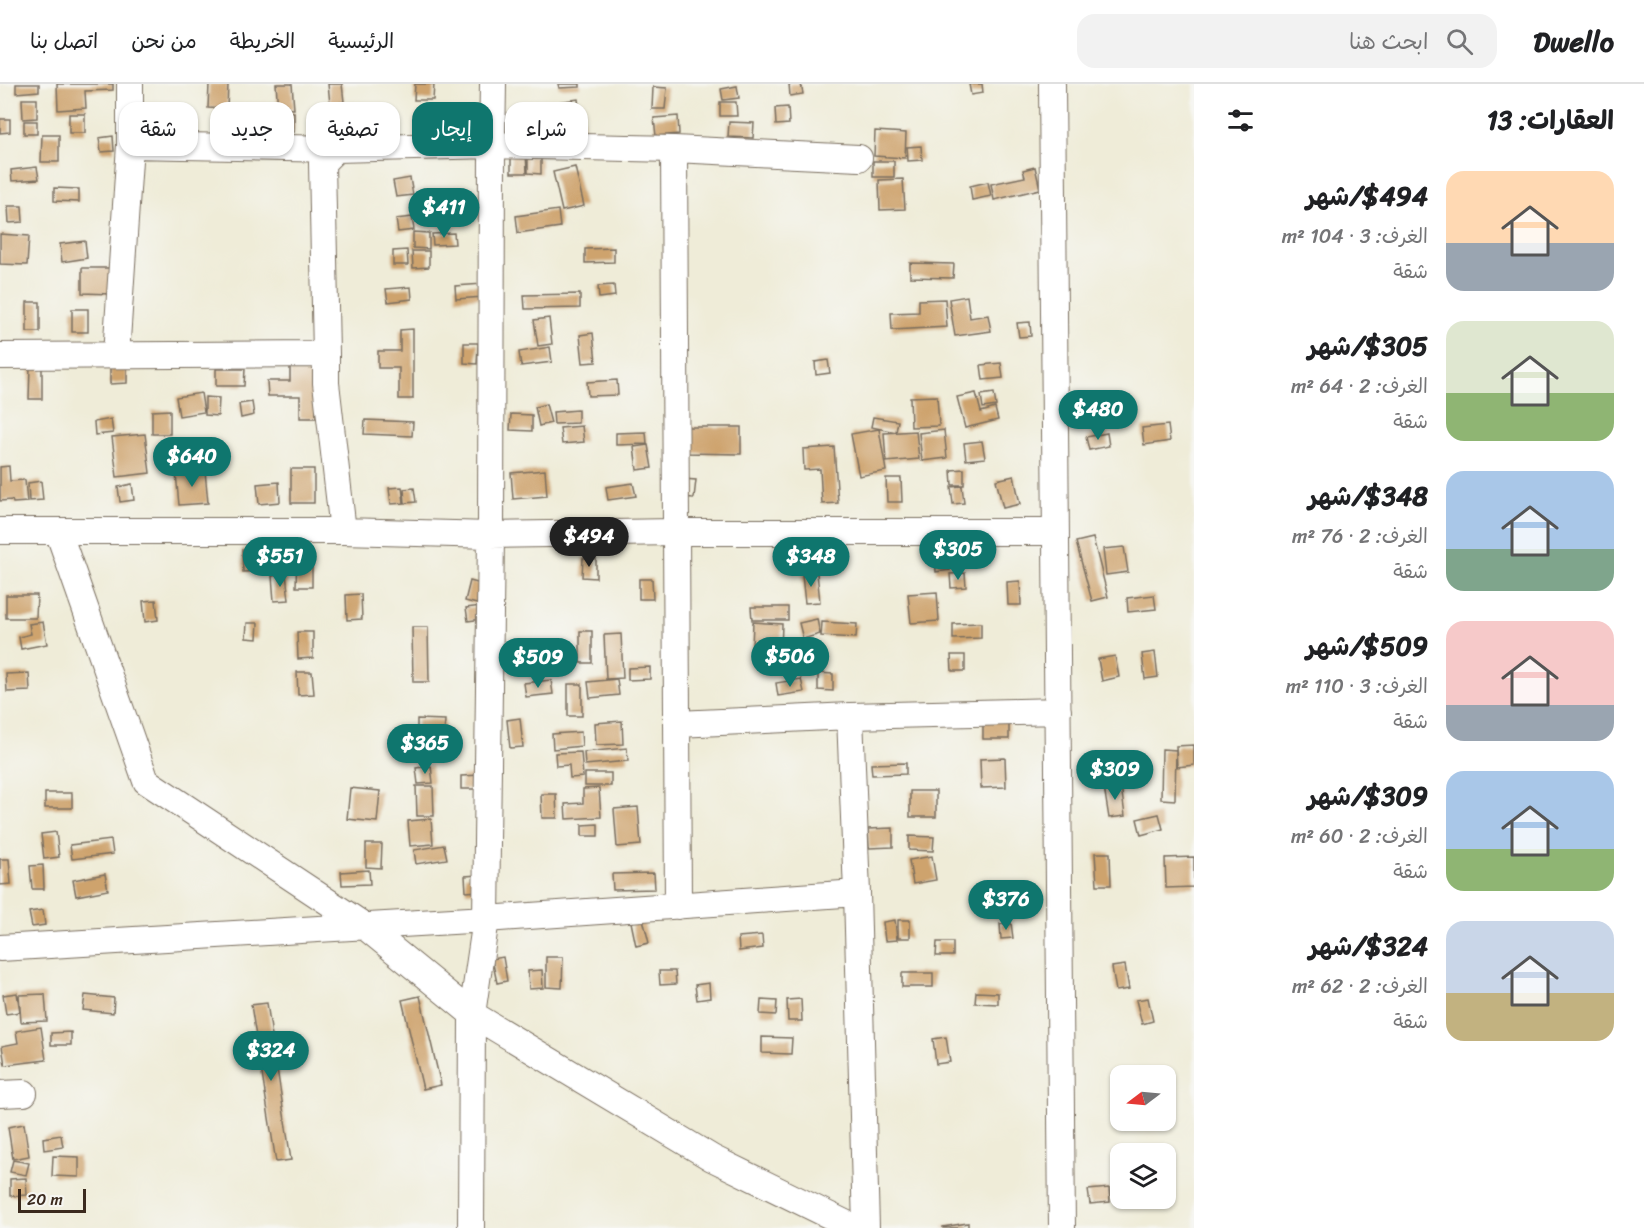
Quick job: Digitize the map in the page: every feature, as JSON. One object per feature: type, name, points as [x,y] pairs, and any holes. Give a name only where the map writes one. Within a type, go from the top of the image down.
[{"type":"street","points":[[130,84],[130,102]]},
{"type":"street","points":[[493,114],[494,84]]},
{"type":"street","points":[[1052,84],[1062,1228]]},
{"type":"street","points":[[493,145],[674,149],[859,158]]},
{"type":"street","points":[[198,146],[306,148]]},
{"type":"street","points":[[674,149],[678,906]]},
{"type":"street","points":[[116,355],[129,156]]},
{"type":"street","points":[[329,156],[322,163],[326,383],[343,531]]},
{"type":"street","points":[[471,1228],[472,1014],[486,920],[491,535],[492,156]]},
{"type":"street","points":[[0,356],[326,354]]},
{"type":"street","points":[[0,531],[343,531],[491,535],[676,532],[1056,532]]},
{"type":"street","points":[[58,531],[146,781],[363,926],[472,1014],[712,1158],[855,1228]]},
{"type":"street","points":[[677,724],[850,716],[1058,711]]},
{"type":"street","points":[[850,716],[866,1228]]},
{"type":"street","points":[[0,948],[486,920],[857,893]]},
{"type":"building","points":[[16,84],[39,84],[39,91],[16,93]]},
{"type":"building","points":[[57,84],[113,84],[113,90],[85,91],[86,108],[58,110]]},
{"type":"building","points":[[209,84],[228,84],[227,102],[210,102],[210,108],[208,108]]},
{"type":"building","points":[[276,84],[292,84],[293,102],[277,102]]},
{"type":"building","points":[[328,84],[342,84],[344,102],[330,102]]},
{"type":"building","points":[[415,84],[434,84],[433,100],[414,100]]},
{"type":"building","points":[[558,84],[580,84],[580,87],[559,88]]},
{"type":"building","points":[[789,84],[801,84],[803,94],[790,96]]},
{"type":"building","points":[[969,84],[982,84],[983,93],[971,95]]},
{"type":"building","points":[[737,86],[739,98],[723,100],[721,89]]},
{"type":"building","points":[[653,87],[667,88],[665,109],[652,109]]},
{"type":"building","points":[[22,99],[37,99],[37,118],[23,119]]},
{"type":"building","points":[[578,99],[578,102],[558,102]]},
{"type":"building","points":[[720,102],[736,102],[737,116],[720,116]]},
{"type":"building","points":[[788,107],[789,124],[776,125],[775,108]]},
{"type":"building","points":[[69,114],[85,114],[85,133],[69,133]]},
{"type":"building","points":[[678,116],[679,134],[656,136],[654,118]]},
{"type":"building","points":[[0,119],[10,119],[10,132],[0,133]]},
{"type":"building","points":[[24,121],[37,121],[37,134],[24,134]]},
{"type":"building","points":[[729,122],[754,123],[753,138],[728,137]]},
{"type":"building","points":[[875,131],[906,133],[905,158],[874,156]]},
{"type":"building","points":[[42,135],[59,135],[59,162],[41,162]]},
{"type":"building","points":[[113,136],[114,151],[101,152],[99,138]]},
{"type":"building","points":[[921,146],[922,160],[908,161],[907,147]]},
{"type":"building","points":[[511,156],[526,156],[527,173],[511,173]]},
{"type":"building","points":[[528,156],[541,157],[541,174],[528,173]]},
{"type":"building","points":[[873,161],[894,161],[894,177],[873,177]]},
{"type":"building","points":[[37,167],[39,179],[12,181],[11,170]]},
{"type":"building","points":[[575,167],[584,206],[562,211],[553,172]]},
{"type":"building","points":[[1035,167],[1040,189],[994,200],[991,184],[1025,177],[1023,170]]},
{"type":"building","points":[[410,178],[413,195],[396,197],[393,181]]},
{"type":"building","points":[[903,179],[905,209],[880,210],[879,180]]},
{"type":"building","points":[[988,182],[991,196],[972,200],[970,186]]},
{"type":"building","points":[[54,188],[79,189],[79,202],[54,201]]},
{"type":"building","points":[[8,206],[22,206],[23,222],[9,223]]},
{"type":"building","points":[[558,210],[560,227],[518,233],[516,216]]},
{"type":"building","points":[[412,217],[414,230],[398,232],[396,219]]},
{"type":"building","points":[[413,232],[429,233],[429,249],[413,248]]},
{"type":"building","points":[[454,233],[455,244],[433,245],[432,234]]},
{"type":"building","points":[[0,234],[29,236],[27,265],[0,264]]},
{"type":"building","points":[[85,241],[87,258],[62,262],[60,244]]},
{"type":"building","points":[[614,248],[614,262],[585,263],[585,249]]},
{"type":"building","points":[[407,250],[408,265],[393,265],[393,251]]},
{"type":"building","points":[[412,251],[429,251],[429,267],[413,268]]},
{"type":"building","points":[[910,263],[954,264],[953,278],[910,277]]},
{"type":"building","points":[[82,268],[111,268],[111,294],[82,293]]},
{"type":"building","points":[[483,284],[484,297],[456,299],[455,286]]},
{"type":"building","points":[[614,285],[615,296],[599,298],[598,286]]},
{"type":"building","points":[[411,287],[412,299],[388,302],[386,289]]},
{"type":"building","points":[[580,294],[580,308],[525,309],[524,295]]},
{"type":"building","points":[[967,296],[970,318],[988,315],[991,331],[955,336],[949,299]]},
{"type":"building","points":[[945,299],[947,327],[892,330],[891,313],[919,312],[919,300]]},
{"type":"building","points":[[27,302],[40,302],[40,332],[27,332]]},
{"type":"building","points":[[72,309],[88,309],[88,332],[72,332]]},
{"type":"building","points":[[549,318],[552,344],[538,346],[534,320]]},
{"type":"building","points":[[1030,322],[1031,336],[1019,337],[1017,323]]},
{"type":"building","points":[[413,329],[413,399],[399,399],[399,368],[378,368],[378,351],[400,351],[400,330]]},
{"type":"building","points":[[593,333],[596,362],[583,363],[580,335]]},
{"type":"building","points":[[464,343],[478,343],[477,364],[464,363]]},
{"type":"building","points":[[550,347],[552,362],[521,366],[519,352]]},
{"type":"building","points":[[290,358],[315,358],[316,418],[300,418],[300,396],[268,396],[267,381],[290,381]]},
{"type":"building","points":[[828,360],[830,373],[816,375],[815,362]]},
{"type":"building","points":[[1001,363],[1003,378],[983,380],[981,365]]},
{"type":"building","points":[[30,366],[42,367],[42,399],[29,399]]},
{"type":"building","points":[[110,367],[127,367],[127,383],[110,384]]},
{"type":"building","points":[[216,369],[245,369],[244,386],[216,386]]},
{"type":"building","points":[[617,380],[618,395],[588,396],[587,382]]},
{"type":"building","points":[[201,393],[204,412],[179,416],[176,397]]},
{"type":"building","points":[[976,393],[981,412],[995,408],[998,420],[965,428],[957,397]]},
{"type":"building","points":[[994,393],[996,406],[983,408],[981,395]]},
{"type":"building","points":[[937,396],[939,426],[911,427],[910,397]]},
{"type":"building","points":[[205,397],[219,398],[218,416],[205,415]]},
{"type":"building","points":[[252,402],[254,415],[241,418],[239,404]]},
{"type":"building","points":[[546,404],[551,423],[539,426],[535,407]]},
{"type":"building","points":[[170,410],[170,434],[152,434],[152,411]]},
{"type":"building","points":[[578,410],[578,423],[554,424],[553,412]]},
{"type":"building","points":[[511,414],[532,415],[532,431],[510,430]]},
{"type":"building","points":[[873,417],[898,421],[896,432],[871,427]]},
{"type":"building","points":[[111,419],[113,433],[95,435],[94,422]]},
{"type":"building","points":[[365,420],[413,422],[412,436],[364,434]]},
{"type":"building","points":[[1168,425],[1170,441],[1144,445],[1142,428]]},
{"type":"building","points":[[582,426],[584,442],[562,444],[560,428]]},
{"type":"building","points":[[684,427],[741,427],[741,454],[684,453]]},
{"type":"building","points":[[879,429],[886,471],[859,476],[851,434]]},
{"type":"building","points":[[944,430],[947,458],[922,461],[919,433]]},
{"type":"building","points":[[916,431],[919,459],[886,462],[884,433]]},
{"type":"building","points":[[646,432],[647,444],[616,445],[616,433]]},
{"type":"building","points":[[1107,433],[1109,446],[1089,450],[1086,437]]},
{"type":"building","points":[[145,434],[150,473],[117,477],[112,437]]},
{"type":"building","points":[[982,441],[985,458],[966,460],[964,443]]},
{"type":"building","points":[[648,445],[652,468],[637,470],[634,447]]},
{"type":"building","points":[[834,447],[838,503],[822,504],[820,469],[804,470],[803,449]]},
{"type":"building","points":[[174,448],[175,464],[161,465],[160,449]]},
{"type":"building","points":[[9,466],[10,481],[25,480],[27,502],[0,501],[0,467]]},
{"type":"building","points":[[291,469],[314,469],[314,503],[291,503]]},
{"type":"building","points":[[964,469],[964,485],[952,485],[951,470]]},
{"type":"building","points":[[545,470],[547,496],[513,499],[511,473]]},
{"type":"building","points":[[205,471],[208,503],[179,505],[176,473]]},
{"type":"building","points":[[1014,476],[1020,504],[1003,508],[996,480]]},
{"type":"building","points":[[886,478],[901,478],[902,502],[887,502]]},
{"type":"building","points":[[683,479],[696,480],[694,498],[681,497]]},
{"type":"building","points":[[41,481],[43,500],[29,501],[28,483]]},
{"type":"building","points":[[279,482],[280,502],[259,504],[257,484]]},
{"type":"building","points":[[633,483],[636,496],[608,500],[606,487]]},
{"type":"building","points":[[132,484],[134,500],[120,502],[118,487]]},
{"type":"building","points":[[962,486],[964,503],[953,504],[951,487]]},
{"type":"building","points":[[402,487],[404,503],[391,504],[389,488]]},
{"type":"building","points":[[414,488],[416,502],[405,503],[404,489]]},
{"type":"building","points":[[1093,538],[1108,597],[1092,601],[1076,542]]},
{"type":"building","points":[[1124,547],[1128,572],[1106,575],[1103,549]]},
{"type":"building","points":[[260,549],[260,571],[243,572],[242,550]]},
{"type":"building","points":[[949,552],[950,570],[936,572],[935,553]]},
{"type":"building","points":[[297,553],[312,553],[312,587],[296,587]]},
{"type":"building","points":[[583,558],[596,558],[596,578],[582,577]]},
{"type":"building","points":[[817,573],[820,602],[805,603],[802,575]]},
{"type":"building","points":[[965,573],[966,587],[951,588],[950,574]]},
{"type":"building","points":[[286,574],[289,600],[274,601],[272,576]]},
{"type":"building","points":[[639,579],[652,579],[653,599],[639,599]]},
{"type":"building","points":[[470,581],[481,584],[477,604],[465,601]]},
{"type":"building","points":[[1020,581],[1021,605],[1008,605],[1007,582]]},
{"type":"building","points":[[937,592],[939,621],[911,623],[908,594]]},
{"type":"building","points":[[361,594],[362,619],[347,620],[346,595]]},
{"type":"building","points":[[6,595],[37,595],[36,618],[6,618]]},
{"type":"building","points":[[1154,595],[1156,609],[1128,612],[1127,598]]},
{"type":"building","points":[[156,600],[158,620],[145,622],[143,601]]},
{"type":"building","points":[[481,606],[482,619],[468,621],[466,608]]},
{"type":"building","points":[[751,607],[788,607],[788,620],[752,620]]},
{"type":"building","points":[[817,619],[820,634],[803,639],[799,623]]},
{"type":"building","points":[[43,622],[47,644],[21,649],[19,637],[31,634],[29,624]]},
{"type":"building","points":[[753,622],[782,624],[781,650],[752,648]]},
{"type":"building","points":[[822,622],[857,624],[856,638],[821,636]]},
{"type":"building","points":[[247,623],[258,623],[257,639],[246,638]]},
{"type":"building","points":[[981,623],[981,638],[953,639],[953,624]]},
{"type":"building","points":[[412,627],[428,627],[429,682],[413,682]]},
{"type":"building","points":[[580,631],[592,631],[592,663],[580,663]]},
{"type":"building","points":[[297,632],[313,632],[313,658],[298,659]]},
{"type":"building","points":[[621,634],[623,678],[606,679],[604,635]]},
{"type":"building","points":[[1155,652],[1158,677],[1145,679],[1142,654]]},
{"type":"building","points":[[951,655],[965,655],[965,671],[952,671]]},
{"type":"building","points":[[1115,656],[1119,677],[1102,681],[1098,659]]},
{"type":"building","points":[[650,667],[650,679],[628,680],[628,668]]},
{"type":"building","points":[[297,672],[312,672],[314,694],[298,695]]},
{"type":"building","points":[[29,673],[30,691],[7,692],[6,674]]},
{"type":"building","points":[[818,673],[833,674],[833,691],[818,690]]},
{"type":"building","points":[[617,679],[619,695],[590,698],[588,682]]},
{"type":"building","points":[[801,679],[804,692],[778,696],[776,683]]},
{"type":"building","points":[[551,680],[553,694],[526,697],[524,683]]},
{"type":"building","points":[[568,684],[582,684],[582,716],[568,716]]},
{"type":"building","points":[[520,718],[523,747],[510,748],[507,720]]},
{"type":"building","points":[[417,719],[445,720],[444,736],[417,735]]},
{"type":"building","points":[[983,720],[1009,721],[1009,739],[983,739]]},
{"type":"building","points":[[622,721],[623,744],[596,745],[595,723]]},
{"type":"building","points":[[581,732],[582,746],[553,749],[552,734]]},
{"type":"building","points":[[1194,745],[1194,765],[1177,767],[1176,746]]},
{"type":"building","points":[[627,748],[628,761],[585,765],[584,752]]},
{"type":"building","points":[[1162,749],[1176,750],[1175,800],[1161,799]]},
{"type":"building","points":[[581,752],[583,777],[570,778],[569,765],[556,766],[555,753]]},
{"type":"building","points":[[1005,758],[1006,787],[981,788],[980,759]]},
{"type":"building","points":[[906,763],[906,774],[872,775],[871,764]]},
{"type":"building","points":[[431,766],[433,783],[418,784],[416,768]]},
{"type":"building","points":[[585,773],[611,773],[611,786],[585,786]]},
{"type":"building","points":[[481,775],[481,789],[461,789],[461,776]]},
{"type":"building","points":[[1121,785],[1125,816],[1109,818],[1104,787]]},
{"type":"building","points":[[416,786],[433,786],[434,816],[417,816]]},
{"type":"building","points":[[350,788],[380,791],[377,822],[347,819]]},
{"type":"building","points":[[599,788],[601,817],[566,819],[565,804],[583,803],[583,789]]},
{"type":"building","points":[[910,791],[936,791],[936,817],[910,817]]},
{"type":"building","points":[[45,793],[72,793],[72,808],[45,808]]},
{"type":"building","points":[[541,794],[556,794],[557,818],[542,818]]},
{"type":"building","points":[[638,807],[641,845],[617,847],[614,809]]},
{"type":"building","points":[[1159,814],[1163,829],[1141,835],[1137,819]]},
{"type":"building","points":[[431,819],[433,844],[410,846],[408,821]]},
{"type":"building","points":[[598,824],[598,836],[582,836],[582,825]]},
{"type":"building","points":[[893,828],[893,847],[869,848],[868,829]]},
{"type":"building","points":[[56,832],[59,857],[44,859],[41,834]]},
{"type":"building","points":[[909,836],[934,837],[933,851],[909,850]]},
{"type":"building","points":[[111,840],[113,854],[72,859],[70,845]]},
{"type":"building","points":[[366,844],[382,844],[381,868],[366,867]]},
{"type":"building","points":[[444,845],[447,859],[416,864],[414,850]]},
{"type":"building","points":[[1095,853],[1110,853],[1111,885],[1097,885]]},
{"type":"building","points":[[932,856],[936,880],[913,884],[909,860]]},
{"type":"building","points":[[1194,857],[1194,887],[1166,888],[1165,858]]},
{"type":"building","points":[[0,859],[9,859],[11,884],[0,885]]},
{"type":"building","points":[[43,865],[44,889],[32,889],[30,866]]},
{"type":"building","points":[[369,870],[370,884],[342,885],[341,872]]},
{"type":"building","points":[[654,873],[655,889],[613,890],[612,874]]},
{"type":"building","points":[[105,874],[108,890],[76,896],[73,880]]},
{"type":"building","points":[[478,875],[479,891],[466,892],[465,876]]},
{"type":"building","points":[[992,895],[1005,895],[1005,917],[992,917]]},
{"type":"building","points":[[43,910],[45,925],[32,927],[29,912]]},
{"type":"building","points":[[643,919],[649,943],[636,946],[631,922]]},
{"type":"building","points":[[895,920],[897,940],[885,941],[883,922]]},
{"type":"building","points":[[898,920],[910,920],[910,938],[898,938]]},
{"type":"building","points":[[1011,923],[1013,938],[1001,939],[1000,924]]},
{"type":"building","points":[[762,935],[763,948],[739,951],[738,937]]},
{"type":"building","points":[[937,942],[953,942],[953,956],[936,956]]},
{"type":"building","points":[[503,957],[507,981],[497,983],[492,959]]},
{"type":"building","points":[[546,957],[563,957],[562,988],[546,987]]},
{"type":"building","points":[[1125,965],[1129,989],[1116,991],[1112,967]]},
{"type":"building","points":[[542,970],[543,988],[529,989],[528,971]]},
{"type":"building","points":[[659,971],[675,971],[676,984],[660,985]]},
{"type":"building","points":[[902,973],[933,973],[933,987],[902,987]]},
{"type":"building","points":[[709,983],[710,998],[697,1000],[695,985]]},
{"type":"building","points":[[976,992],[998,993],[998,1004],[975,1003]]},
{"type":"building","points":[[17,993],[20,1012],[6,1014],[3,995]]},
{"type":"building","points":[[45,994],[47,1021],[21,1022],[19,995]]},
{"type":"building","points":[[85,995],[114,998],[113,1013],[83,1010]]},
{"type":"building","points":[[420,996],[441,1085],[423,1089],[402,1000]]},
{"type":"building","points":[[1148,998],[1153,1021],[1142,1024],[1136,1000]]},
{"type":"building","points":[[801,999],[802,1021],[788,1021],[787,1000]]},
{"type":"building","points":[[761,1000],[777,1001],[776,1015],[760,1014]]},
{"type":"building","points":[[267,1003],[291,1160],[276,1162],[251,1005]]},
{"type":"building","points":[[41,1027],[46,1060],[5,1065],[2,1046],[18,1043],[16,1031]]},
{"type":"building","points":[[71,1032],[71,1045],[51,1045],[51,1033]]},
{"type":"building","points":[[762,1037],[792,1038],[791,1054],[762,1053]]},
{"type":"building","points":[[946,1037],[950,1062],[936,1064],[933,1039]]},
{"type":"building","points":[[24,1124],[29,1156],[13,1159],[8,1127]]},
{"type":"building","points":[[61,1135],[63,1147],[44,1150],[43,1138]]},
{"type":"building","points":[[53,1156],[79,1157],[79,1177],[52,1176]]},
{"type":"building","points":[[13,1160],[29,1163],[26,1175],[10,1172]]},
{"type":"building","points":[[26,1178],[27,1195],[10,1196],[10,1179]]},
{"type":"building","points":[[1109,1188],[1110,1202],[1090,1204],[1088,1190]]},
{"type":"building","points":[[968,1223],[968,1228],[943,1228],[943,1227]]}]
